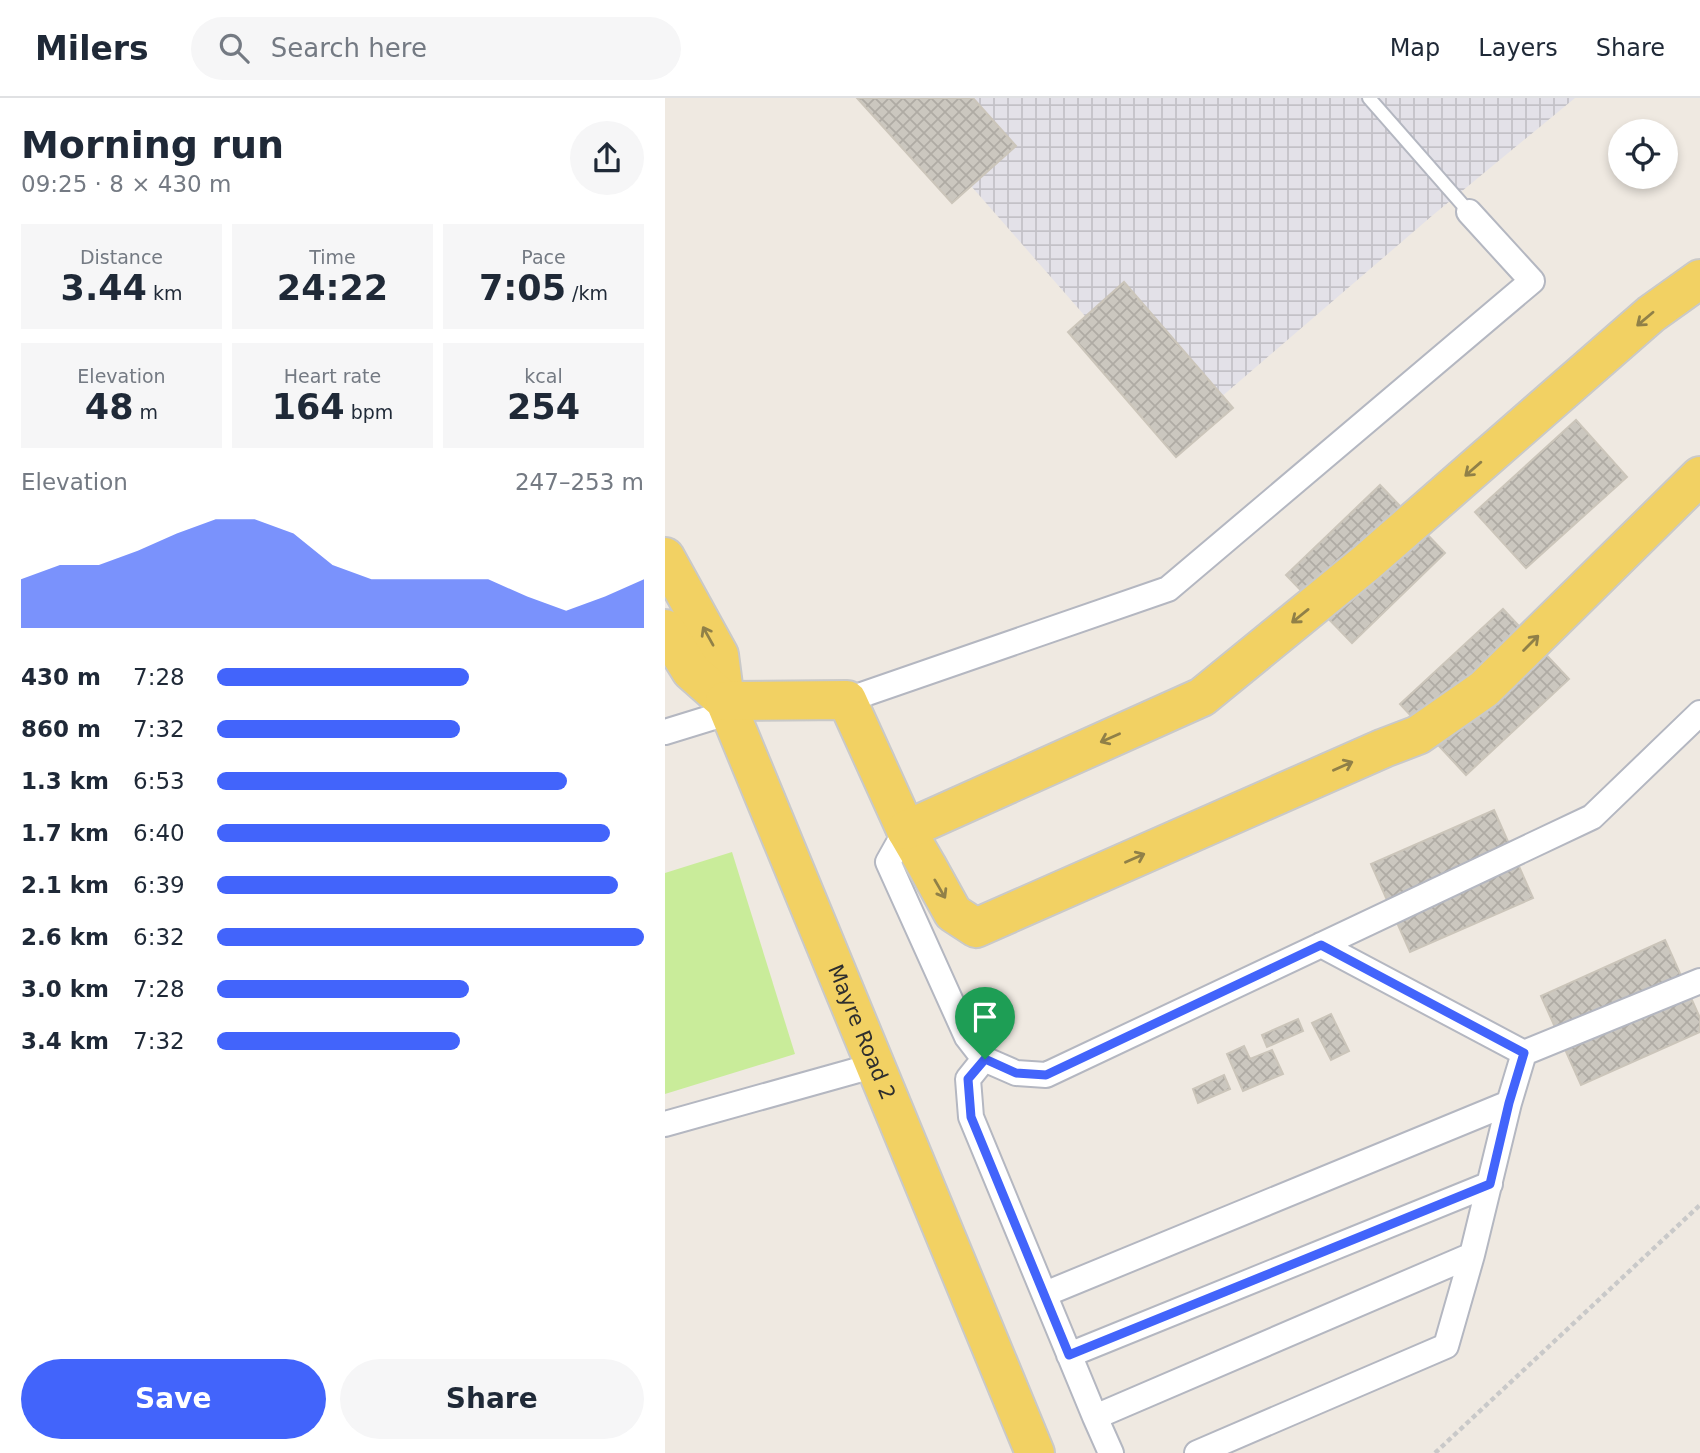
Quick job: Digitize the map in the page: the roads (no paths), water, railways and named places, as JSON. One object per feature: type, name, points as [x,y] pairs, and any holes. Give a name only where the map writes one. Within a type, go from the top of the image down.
[{"type":"main road","points":[[906,830],[1202,697],[1366,563],[1651,314],[1700,279]]},
{"type":"main road","points":[[665,557],[719,655],[727,706],[847,699],[906,830],[953,913],[977,928],[1384,748],[1418,736],[1484,689],[1700,476]]},
{"type":"main road","name":"Mayre Road 2","points":[[665,629],[691,671],[727,706],[1034,1453]]},
{"type":"street","points":[[847,699],[1168,589],[1532,281],[1469,212]]},
{"type":"street","points":[[665,732],[727,706]]},
{"type":"street","points":[[906,830],[888,862],[967,1037],[985,1059],[1016,1073],[1046,1075],[1593,817],[1700,713]]},
{"type":"street","points":[[1321,945],[1524,1053]]},
{"type":"street","points":[[1524,1053],[1700,981]]},
{"type":"street","points":[[1197,1453],[1446,1346],[1524,1053]]},
{"type":"street","points":[[985,1059],[968,1079],[971,1117],[1111,1453]]},
{"type":"street","points":[[665,1124],[876,1065]]},
{"type":"street","points":[[1045,1294],[1509,1103]]},
{"type":"street","points":[[1069,1355],[1490,1184]]},
{"type":"street","points":[[1095,1417],[1472,1255]]},
{"type":"lane","points":[[1369,98],[1469,212]]}]
